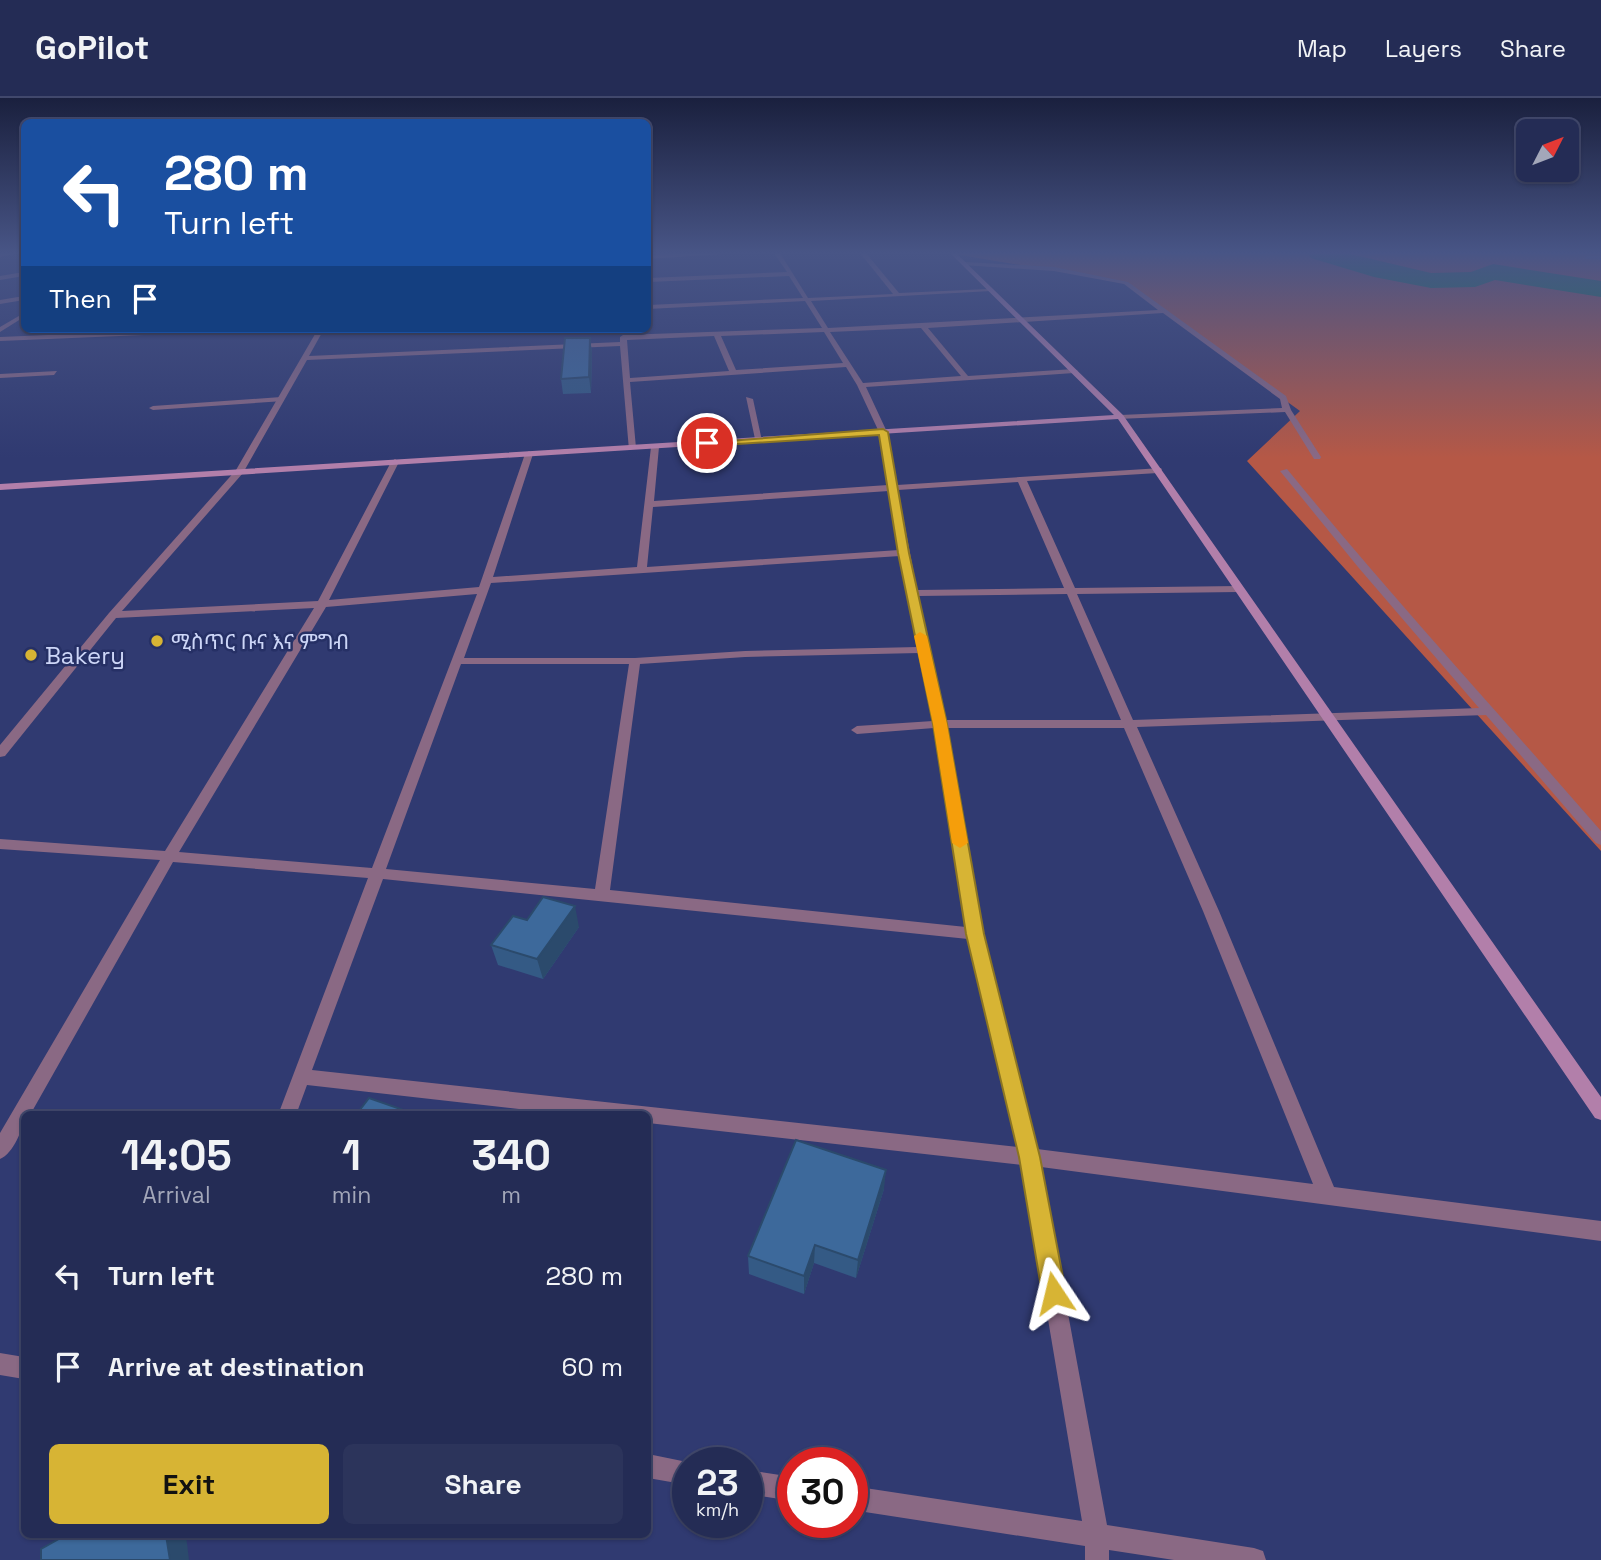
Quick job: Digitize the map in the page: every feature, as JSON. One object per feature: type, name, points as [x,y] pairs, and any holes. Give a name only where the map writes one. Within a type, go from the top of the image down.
[{"type":"main road","points":[[1020,321],[1120,417],[1601,1112]]},
{"type":"main road","points":[[0,487],[1120,417]]},
{"type":"street","points":[[820,321],[845,365],[861,386],[883,432],[904,553],[940,724],[975,934],[1030,1157],[1097,1548]]},
{"type":"street","points":[[305,358],[623,337],[999,321]]},
{"type":"street","points":[[1181,321],[1283,398],[1287,410],[1317,457]]},
{"type":"street","points":[[923,326],[967,379]]},
{"type":"street","points":[[101,336],[104,333]]},
{"type":"street","points":[[0,340],[158,333]]},
{"type":"street","points":[[0,753],[113,615],[240,471],[319,333]]},
{"type":"street","points":[[717,335],[733,372]]},
{"type":"street","points":[[623,337],[632,448]]},
{"type":"street","points":[[627,380],[845,365]]},
{"type":"street","points":[[861,386],[1074,371]]},
{"type":"street","points":[[0,376],[54,373]]},
{"type":"street","points":[[153,408],[281,399]]},
{"type":"street","points":[[749,399],[759,439]]},
{"type":"street","points":[[1120,417],[1287,410]]},
{"type":"street","points":[[642,570],[654,447]]},
{"type":"street","points":[[289,1111],[484,585],[529,454]]},
{"type":"street","points":[[22,1111],[170,855],[322,604],[395,463]]},
{"type":"street","points":[[650,504],[1158,470]]},
{"type":"street","points":[[1284,471],[1366,573],[1491,710],[1601,840]]},
{"type":"street","points":[[1022,480],[1216,923],[1327,1194]]},
{"type":"street","points":[[113,615],[322,604],[642,570],[904,553]]},
{"type":"street","points":[[912,593],[1238,589]]},
{"type":"street","points":[[456,661],[635,661],[745,653],[923,650]]},
{"type":"street","points":[[601,893],[635,661]]},
{"type":"street","points":[[857,730],[940,724],[1129,724],[1491,710]]},
{"type":"street","points":[[0,844],[170,855],[601,893],[975,934]]},
{"type":"street","points":[[302,1077],[611,1111]]},
{"type":"street","points":[[0,1150],[21,1114]]},
{"type":"street","points":[[651,1115],[1030,1157],[1601,1231]]},
{"type":"street","points":[[0,1364],[21,1368]]},
{"type":"street","points":[[651,1467],[672,1470]]},
{"type":"street","points":[[868,1501],[1097,1548],[1254,1560]]},
{"type":"shaded area","points":[[1176,321],[1601,321],[1601,851],[1247,461],[1300,411]]},
{"type":"building","points":[[565,338],[590,338],[589,377],[561,379]]},
{"type":"building","points":[[543,897],[575,906],[537,959],[491,945],[513,916],[527,920]]},
{"type":"building","points":[[369,1098],[406,1111],[359,1111]]},
{"type":"building","points":[[796,1140],[886,1170],[858,1260],[815,1245],[804,1276],[748,1256]]},
{"type":"building","points":[[61,1538],[166,1538],[170,1560],[41,1560],[41,1549]]},
{"type":"slow traffic","points":[[920,636],[940,724],[960,843]]},
{"type":"place","name":"ሚስጥር ቡና እና ምግብ","points":[[157,641]]},
{"type":"place","name":"Bakery","points":[[31,655]]},
{"type":"route","points":[[707,443],[883,432],[904,553],[940,724],[975,934],[1030,1157],[1054,1293]]}]
